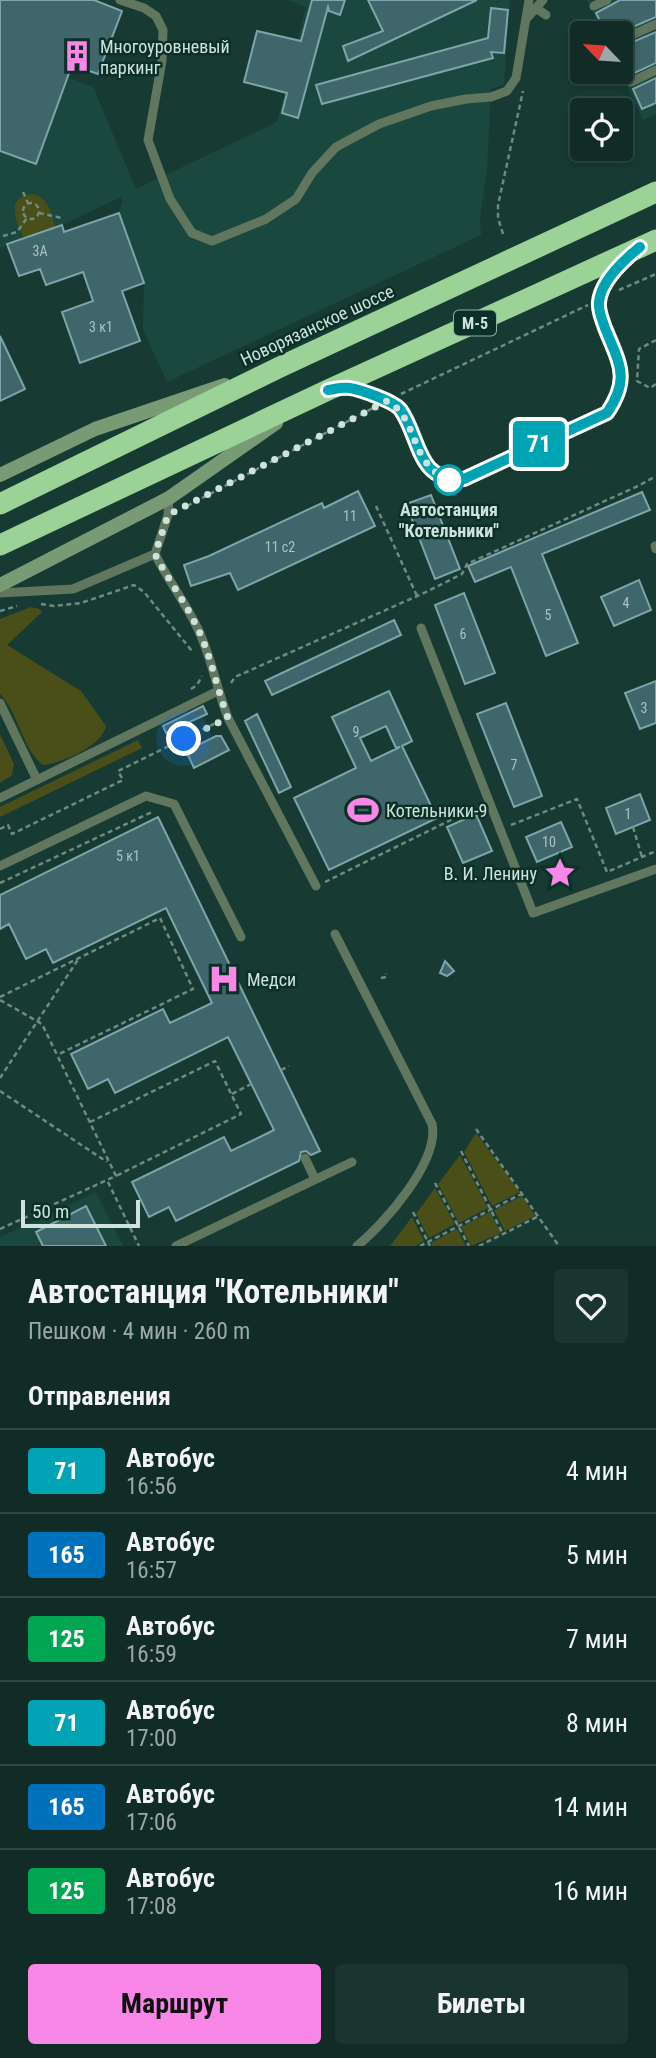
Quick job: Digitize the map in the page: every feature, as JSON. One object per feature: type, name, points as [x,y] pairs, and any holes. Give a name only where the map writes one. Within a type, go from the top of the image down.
[{"type":"highway","name":"Новорязанское шоссе","points":[[0,504],[279,367],[656,192]]},
{"type":"highway","name":"М-5","points":[[0,545],[319,394],[648,243]]},
{"type":"main road","points":[[0,475],[95,429],[279,367]]},
{"type":"main road","points":[[0,585],[169,498],[319,394]]},
{"type":"lane","points":[[120,0],[144,8],[156,16],[163,30],[162,61],[148,139],[170,199],[192,233],[212,241],[266,219],[296,199],[312,173],[336,147],[368,130],[431,106],[491,97],[507,91],[516,78],[529,0]]},
{"type":"lane","points":[[527,18],[543,0]]},
{"type":"lane","points":[[594,6],[607,0]]},
{"type":"lane","points":[[536,8],[546,15]]},
{"type":"lane","points":[[634,34],[656,24]]},
{"type":"lane","points":[[634,81],[656,70]]},
{"type":"lane","points":[[319,394],[348,388],[387,401],[400,410],[426,466],[449,480],[464,479],[607,413],[622,385],[621,368],[600,313],[598,300],[616,266],[648,243]]},
{"type":"lane","points":[[0,593],[73,589],[155,554],[168,515],[169,498]]},
{"type":"lane","points":[[155,554],[195,623],[209,656],[228,718],[316,886]]},
{"type":"lane","points":[[421,628],[533,913],[656,869]]},
{"type":"lane","points":[[0,798],[218,691]]},
{"type":"lane","points":[[0,703],[37,780]]},
{"type":"lane","points":[[0,866],[146,796],[174,804],[241,937]]},
{"type":"lane","points":[[335,934],[432,1124],[434,1135],[425,1162],[396,1205],[372,1233],[356,1246]]},
{"type":"lane","points":[[305,1158],[315,1179]]},
{"type":"lane","points":[[176,1246],[352,1162]]},
{"type":"path","points":[[503,234],[498,218],[498,205],[524,87]]},
{"type":"path","points":[[23,191],[28,203]]},
{"type":"path","points":[[28,203],[36,205],[39,213]]},
{"type":"path","points":[[27,218],[23,209],[28,203]]},
{"type":"path","points":[[39,213],[62,218]]},
{"type":"path","points":[[27,218],[34,219],[39,213]]},
{"type":"path","points":[[2,236],[18,232],[27,218]]},
{"type":"path","points":[[168,515],[387,401],[656,274]]},
{"type":"path","points":[[656,340],[639,349],[637,381],[650,388],[656,384]]},
{"type":"path","points":[[229,684],[235,677],[417,596],[462,574],[467,564],[656,476]]},
{"type":"path","points":[[376,506],[417,596]]},
{"type":"path","points":[[151,603],[194,653]]},
{"type":"path","points":[[190,690],[197,685],[202,675],[200,667]]},
{"type":"path","points":[[0,828],[8,825],[12,834],[123,780],[118,771],[228,718]]},
{"type":"path","points":[[500,830],[577,799],[607,872],[656,851]]},
{"type":"path","points":[[316,886],[489,801]]},
{"type":"path","points":[[0,883],[161,807]]},
{"type":"path","points":[[633,827],[642,857]]},
{"type":"path","points":[[0,998],[160,918],[194,989],[57,1055]]},
{"type":"path","points":[[0,1078],[79,958]]},
{"type":"path","points":[[381,978],[386,977],[386,973]]},
{"type":"path","points":[[0,998],[42,1024],[116,1176]]},
{"type":"path","points":[[0,1229],[242,1114],[215,1061],[90,1122]]},
{"type":"path","points":[[281,1070],[289,1066]]},
{"type":"path","points":[[232,1094],[251,1084]]},
{"type":"path","points":[[0,1091],[110,1164]]},
{"type":"path","points":[[476,1129],[559,1246]]},
{"type":"path","points":[[461,1151],[503,1234]]},
{"type":"path","points":[[107,1180],[139,1246]]},
{"type":"path","points":[[435,1183],[469,1246]]},
{"type":"path","points":[[420,1246],[429,1244],[523,1193]]},
{"type":"path","points":[[413,1212],[429,1244]]},
{"type":"path","points":[[479,1246],[539,1216]]},
{"type":"shaded area","points":[[288,0],[510,0],[504,84],[491,89],[481,235],[167,382],[143,330],[144,283],[119,213],[123,196],[62,225],[0,248],[0,50],[93,87],[136,189],[277,122],[306,7]]},
{"type":"shaded area","points":[[587,0],[656,0],[656,114],[643,120],[626,84],[634,84],[634,21],[597,21]]},
{"type":"shaded area","points":[[96,1192],[123,1246],[0,1246],[0,1237]]},
{"type":"green space","points":[[33,194],[46,203],[55,227],[24,238],[16,217],[15,205],[24,196]]},
{"type":"green space","points":[[31,607],[42,612],[7,645],[81,691],[106,726],[97,740],[80,752],[43,765],[30,749],[12,711],[0,694],[0,619]]},
{"type":"green space","points":[[0,734],[14,764],[12,775],[0,783]]},
{"type":"green space","points":[[138,740],[142,748],[0,817],[0,807]]},
{"type":"green space","points":[[476,1133],[520,1192],[492,1206],[464,1152]]},
{"type":"green space","points":[[460,1155],[488,1208],[459,1223],[438,1184]]},
{"type":"green space","points":[[435,1188],[455,1224],[429,1238],[416,1214]]},
{"type":"green space","points":[[522,1196],[535,1216],[505,1231],[494,1210]]},
{"type":"green space","points":[[490,1212],[501,1233],[471,1246],[461,1227]]},
{"type":"green space","points":[[412,1217],[424,1241],[415,1246],[390,1246]]},
{"type":"green space","points":[[457,1229],[466,1246],[432,1246],[431,1243]]},
{"type":"building","points":[[0,0],[94,0],[122,11],[98,74],[72,65],[36,164],[0,151]]},
{"type":"building","points":[[312,0],[345,0],[340,15],[329,11],[328,7],[298,118],[282,113],[287,93],[244,82],[257,31],[301,41]]},
{"type":"building","points":[[368,0],[477,0],[348,61],[343,46],[383,31]]},
{"type":"building","points":[[620,0],[656,0],[656,17],[634,27],[634,21],[600,21],[596,13]]},
{"type":"building","points":[[491,8],[508,10],[504,53],[491,52],[493,58],[322,104],[316,85],[488,38]]},
{"type":"building","points":[[656,32],[656,63],[634,73],[634,41]]},
{"type":"building","points":[[656,78],[656,103],[642,109],[633,89]]},
{"type":"building","points":[[119,213],[144,283],[122,291],[140,341],[80,363],[62,312],[93,301],[83,272],[46,285],[40,269],[19,276],[7,244],[62,225],[64,232]]},
{"type":"building","points":[[0,336],[25,389],[0,401]]},
{"type":"building","points":[[358,491],[375,526],[238,590],[230,573],[191,586],[184,565],[322,503],[324,508]]},
{"type":"building","points":[[642,492],[650,510],[542,554],[578,643],[546,656],[511,567],[475,582],[468,566]]},
{"type":"building","points":[[431,495],[460,569],[435,579],[406,504]]},
{"type":"building","points":[[639,580],[651,610],[614,626],[601,597]]},
{"type":"building","points":[[464,593],[495,673],[465,684],[435,605]]},
{"type":"building","points":[[394,620],[401,635],[272,695],[265,681]]},
{"type":"building","points":[[656,681],[656,723],[640,729],[625,693]]},
{"type":"building","points":[[389,691],[412,741],[402,746],[437,818],[329,870],[294,798],[356,768],[332,717]],"holes":[[[386,726],[396,748],[400,747],[371,761],[360,738]]]},
{"type":"building","points":[[506,703],[542,796],[514,807],[477,714]]},
{"type":"building","points":[[203,706],[207,714],[166,733],[163,726]]},
{"type":"building","points":[[257,714],[291,787],[279,793],[245,721]]},
{"type":"building","points":[[221,736],[229,750],[194,768],[186,751]]},
{"type":"building","points":[[640,794],[650,820],[616,834],[606,808]]},
{"type":"building","points":[[476,814],[492,851],[463,863],[447,827]]},
{"type":"building","points":[[158,817],[320,1151],[311,1155],[306,1151],[301,1152],[299,1161],[176,1221],[169,1207],[149,1217],[132,1182],[224,1137],[231,1151],[274,1130],[228,1037],[115,1093],[108,1079],[88,1089],[71,1054],[163,1009],[170,1023],[212,1003],[166,908],[53,963],[46,949],[26,959],[9,924],[0,929],[0,895]]},
{"type":"building","points":[[561,822],[572,847],[537,862],[526,837]]},
{"type":"building","points":[[445,961],[454,971],[447,976],[440,973]]},
{"type":"building","points":[[86,1206],[106,1246],[43,1246],[36,1232]]},
{"type":"bus line","name":"71","points":[[328,390],[348,388],[398,407],[426,466],[449,480],[464,479],[607,413],[622,385],[621,368],[600,313],[598,300],[616,266],[640,247]]},
{"type":"place","name":"Многоуровневый паркинг","points":[[77,56]]},
{"type":"place","name":"Автостанция \"Котельники\"","points":[[449,480]]},
{"type":"place","name":"Котельники-9","points":[[363,810]]},
{"type":"place","name":"В. И. Ленину","points":[[560,873]]},
{"type":"place","name":"Медси","points":[[224,979]]},
{"type":"route","points":[[184,739],[228,718],[209,656],[195,623],[155,554],[168,515],[387,401],[400,410],[426,466],[449,480]]}]
